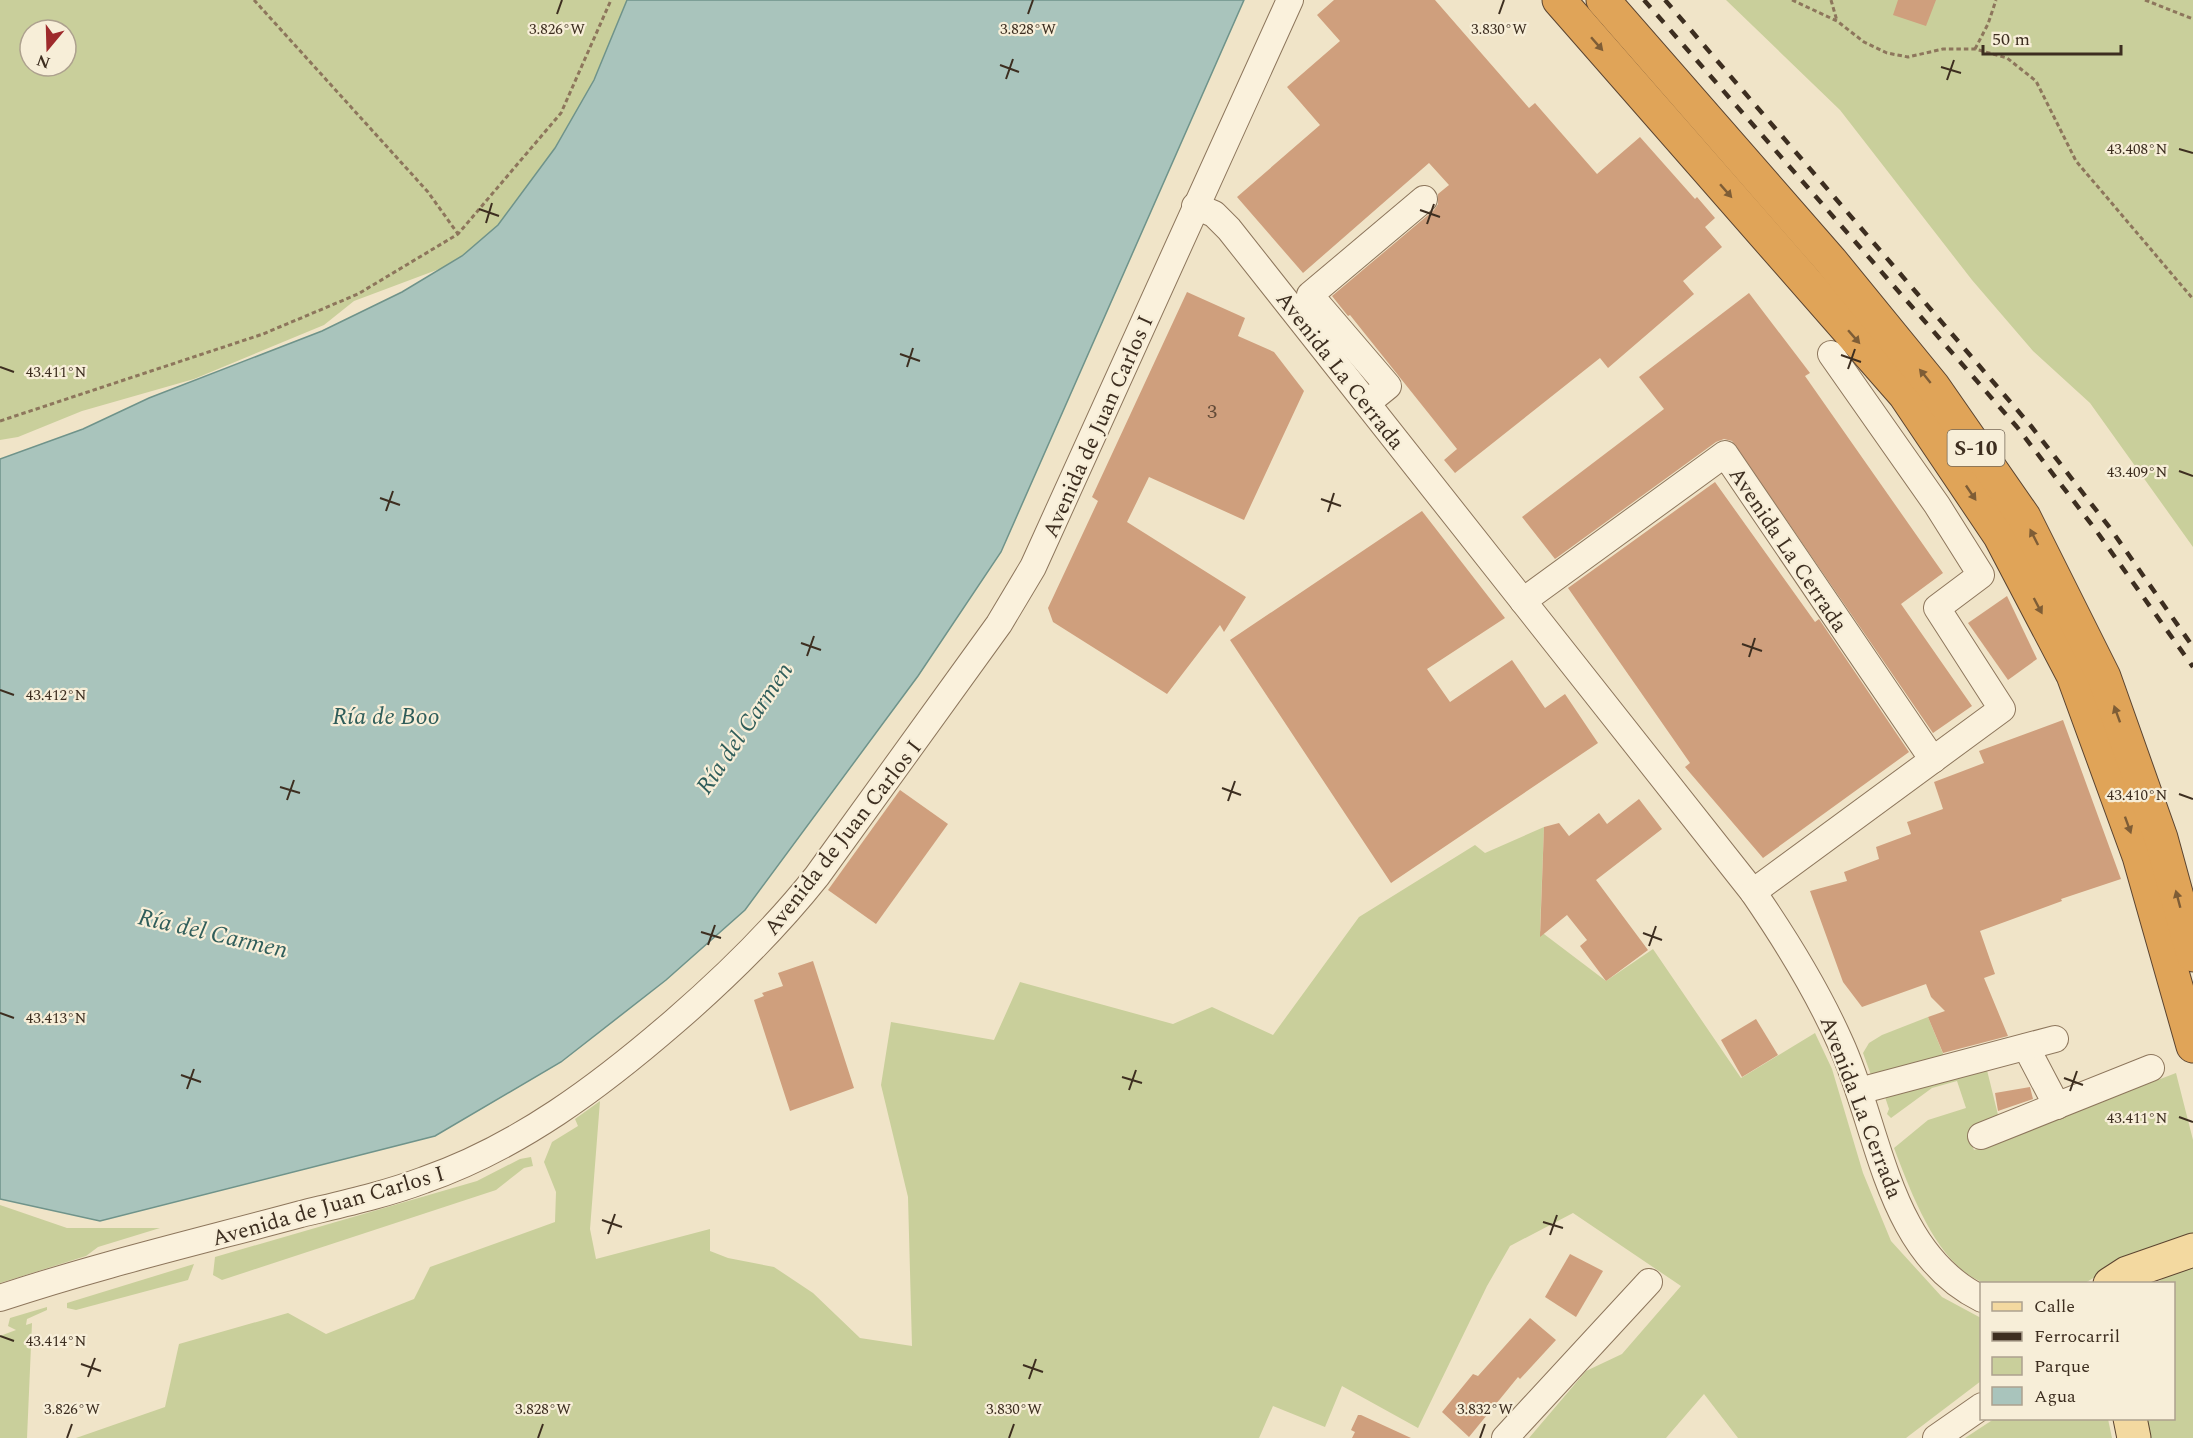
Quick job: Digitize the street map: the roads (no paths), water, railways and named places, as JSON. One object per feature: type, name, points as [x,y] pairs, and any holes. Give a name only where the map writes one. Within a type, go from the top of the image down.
[{"type":"highway","name":"S-10","points":[[1559,0],[1905,395],[2001,536],[2073,675],[2139,856],[2193,1046]]},
{"type":"highway","name":"S-10","points":[[1603,0],[1831,261],[1933,386],[2024,517],[2104,677],[2161,838],[2193,955]]},
{"type":"main road","points":[[2113,1282],[2127,1273],[2148,1272],[2192,1251]]},
{"type":"main road","points":[[2130,1420],[2134,1438]]},
{"type":"street","name":"Avenida de Juan Carlos I","points":[[0,1298],[129,1260],[388,1192],[461,1166],[538,1125],[576,1100],[634,1056],[737,967],[788,913],[817,876],[999,624],[1044,544],[1290,0]]},
{"type":"street","points":[[1368,403],[1388,386],[1310,295],[1424,199]]},
{"type":"street","name":"Avenida La Cerrada","points":[[1195,206],[1214,214],[1229,229],[1753,892],[1794,952],[1841,1043],[1904,1216],[1929,1257],[1971,1290]]},
{"type":"street","points":[[1753,892],[2002,709],[1937,608],[1981,575],[1937,504],[1831,354]]},
{"type":"street","name":"Avenida La Cerrada","points":[[1523,601],[1725,454],[1934,760]]},
{"type":"street","points":[[1859,1091],[2055,1039]]},
{"type":"street","points":[[2026,1047],[2056,1106]]},
{"type":"street","points":[[1981,1136],[2151,1068]]},
{"type":"street","points":[[1505,1438],[1649,1282]]},
{"type":"street","points":[[1936,1438],[1980,1407]]},
{"type":"water","name":"Ría de Boo","points":[[627,0],[1244,0],[1001,552],[918,676],[745,910],[666,980],[561,1062],[435,1136],[100,1221],[0,1199],[0,459],[83,429],[149,398],[322,331],[402,292],[462,256],[498,225],[555,148],[594,80]]},
{"type":"railway","points":[[1644,0],[2017,427],[2095,529],[2193,667]]},
{"type":"railway","points":[[1665,0],[2031,426],[2110,528],[2193,647]]},
{"type":"water label","name":"Ría del Carmen","points":[[744,728]]},
{"type":"water label","name":"Ría del Carmen","points":[[213,933]]}]
